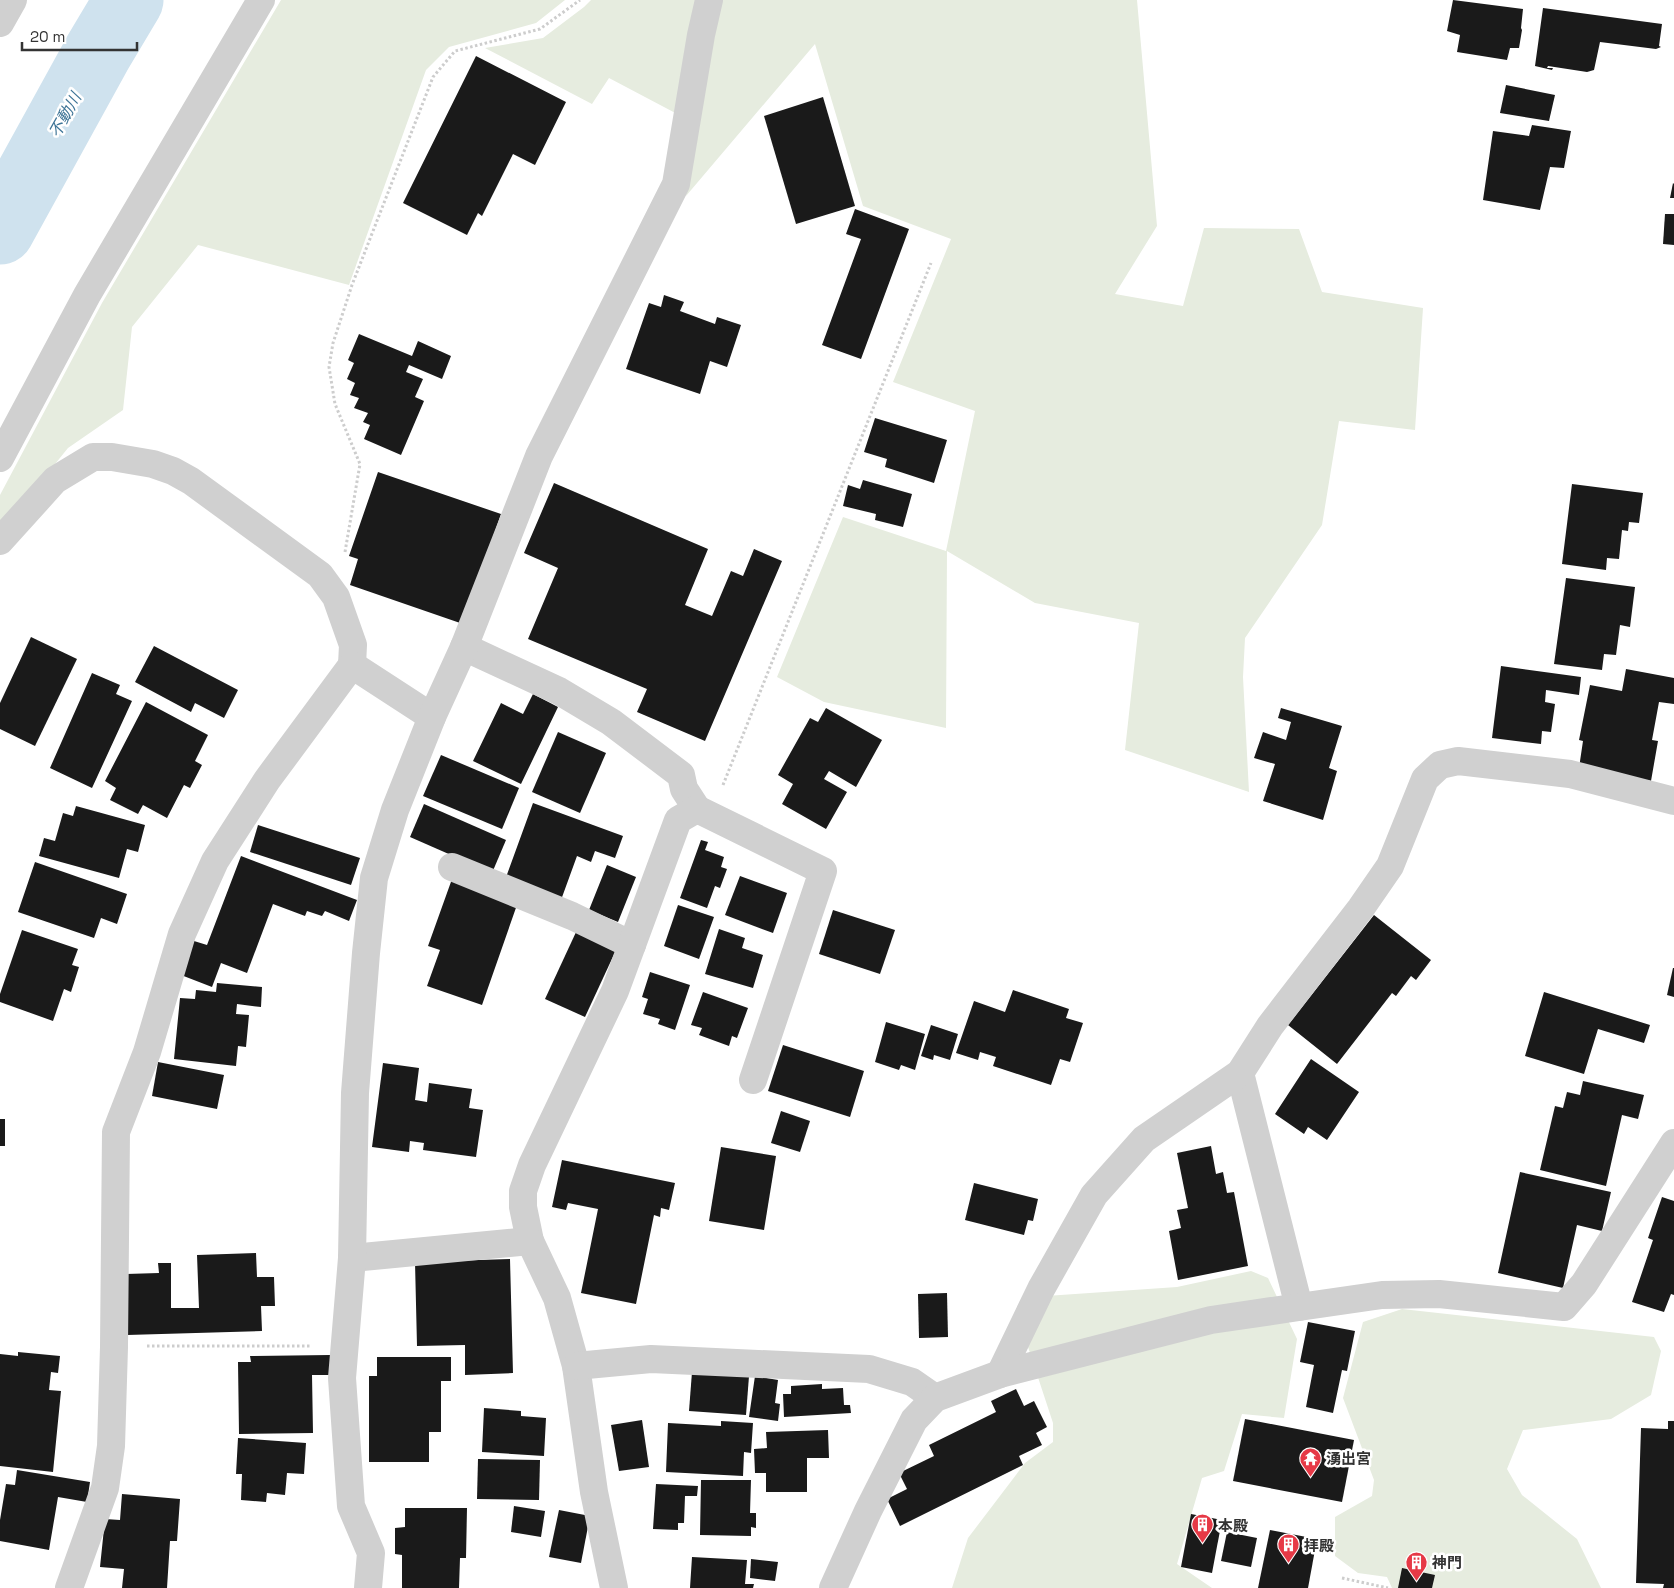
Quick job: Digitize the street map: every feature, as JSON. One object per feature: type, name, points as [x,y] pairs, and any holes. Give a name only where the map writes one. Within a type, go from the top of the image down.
[{"type":"street","points":[[0,23],[13,0]]},
{"type":"street","points":[[0,458],[87,295],[261,0]]},
{"type":"street","points":[[368,1588],[371,1553],[351,1506],[342,1378],[352,1258],[355,1092],[374,878],[396,810],[432,717],[464,647],[539,456],[676,184],[701,35],[709,0]]},
{"type":"street","points":[[0,541],[55,480],[93,458],[112,457],[153,464],[173,471],[192,481],[320,576],[336,597],[353,645],[352,665],[267,780],[220,853],[182,934],[147,1052],[116,1132],[111,1446],[105,1488],[69,1588]]},
{"type":"street","points":[[464,647],[559,691],[610,722],[681,775],[684,789],[704,813],[824,872],[753,1080]]},
{"type":"street","points":[[352,665],[432,717]]},
{"type":"street","points":[[1000,1374],[1041,1289],[1094,1195],[1144,1140],[1240,1073],[1270,1026],[1361,908],[1390,866],[1426,779],[1440,765],[1458,761],[1570,774],[1674,801]]},
{"type":"street","points":[[614,1588],[594,1492],[576,1366],[557,1298],[530,1241],[523,1207],[523,1191],[532,1165],[615,991],[678,820],[704,813]]},
{"type":"street","points":[[452,867],[572,916],[632,945]]},
{"type":"street","points":[[1240,1073],[1299,1307]]},
{"type":"street","points":[[833,1588],[868,1511],[914,1420],[935,1398],[1000,1374],[1211,1320],[1299,1307],[1382,1295],[1439,1294],[1564,1307],[1584,1284],[1674,1143]]},
{"type":"street","points":[[352,1258],[530,1241]]},
{"type":"street","points":[[576,1366],[651,1359],[870,1369],[912,1382],[935,1398]]},
{"type":"path","points":[[336,597],[360,464],[335,404],[329,367],[333,343],[352,285],[433,76],[455,51],[540,29],[580,0]]},
{"type":"path","points":[[704,813],[931,263]]},
{"type":"path","points":[[114,1347],[345,1345]]},
{"type":"path","points":[[1342,1578],[1388,1588]]},
{"type":"shaded area","points":[[281,0],[565,0],[536,23],[449,47],[426,70],[349,285],[198,245],[132,327],[123,410],[68,448],[0,532],[0,495],[102,303]]},
{"type":"shaded area","points":[[591,0],[699,0],[681,116],[609,78],[592,104],[485,48],[543,38]]},
{"type":"shaded area","points":[[720,0],[1137,0],[1157,226],[1115,294],[1183,306],[1204,228],[1299,229],[1322,292],[1423,308],[1415,430],[1339,421],[1322,525],[1245,638],[1243,677],[1249,792],[1125,750],[1139,623],[1035,603],[947,551],[946,728],[824,702],[777,677],[843,517],[946,551],[975,411],[893,382],[951,239],[863,206],[815,44],[686,196],[712,37]]},
{"type":"shaded area","points":[[1251,1271],[1268,1278],[1297,1339],[1284,1418],[1242,1414],[1224,1471],[1202,1478],[1177,1564],[1212,1588],[952,1588],[968,1538],[1025,1463],[1053,1442],[1053,1423],[1028,1347],[1046,1296],[1177,1287]]},
{"type":"shaded area","points":[[1402,1309],[1654,1337],[1661,1351],[1651,1395],[1611,1419],[1523,1430],[1507,1469],[1522,1495],[1577,1539],[1601,1588],[1392,1588],[1387,1577],[1358,1573],[1335,1556],[1335,1517],[1372,1496],[1374,1480],[1343,1398],[1363,1322]]},
{"type":"building","points":[[1453,0],[1523,9],[1519,48],[1510,48],[1507,60],[1457,52],[1460,35],[1447,31]]},
{"type":"building","points":[[1543,8],[1662,24],[1659,46],[1661,47],[1656,49],[1600,42],[1594,70],[1587,72],[1548,66],[1547,68],[1553,68],[1552,70],[1535,66]]},
{"type":"building","points":[[476,56],[566,102],[535,165],[513,154],[482,216],[478,213],[467,235],[403,203]]},
{"type":"building","points":[[1506,85],[1555,95],[1549,121],[1500,113]]},
{"type":"building","points":[[823,97],[855,206],[796,224],[764,116]]},
{"type":"building","points":[[1532,125],[1571,131],[1564,168],[1550,167],[1540,210],[1483,200],[1493,131],[1529,136]]},
{"type":"building","points":[[1673,183],[1674,198],[1670,198]]},
{"type":"building","points":[[855,209],[909,229],[861,359],[822,345],[861,239],[846,234]]},
{"type":"building","points":[[1665,214],[1674,214],[1674,245],[1663,244]]},
{"type":"building","points":[[664,295],[684,302],[680,311],[715,324],[717,317],[741,325],[727,367],[710,361],[700,394],[626,369],[649,303],[661,307]]},
{"type":"building","points":[[359,334],[412,356],[418,341],[451,356],[442,379],[409,365],[406,372],[423,379],[415,397],[424,401],[401,455],[364,439],[370,425],[363,422],[368,413],[354,408],[359,398],[350,395],[355,383],[347,379],[354,363],[348,360]]},
{"type":"building","points":[[875,418],[947,440],[934,483],[885,467],[887,459],[864,452]]},
{"type":"building","points":[[378,472],[501,514],[463,624],[350,585],[358,559],[349,556]]},
{"type":"building","points":[[863,480],[912,494],[903,527],[875,520],[876,514],[843,506],[848,485],[860,489]]},
{"type":"building","points":[[554,483],[708,549],[685,605],[712,616],[731,571],[743,576],[754,549],[782,561],[705,741],[637,712],[647,689],[528,639],[558,568],[524,553]]},
{"type":"building","points":[[1572,484],[1643,493],[1639,523],[1629,522],[1628,531],[1622,530],[1619,559],[1607,558],[1606,570],[1562,564]]},
{"type":"building","points":[[1566,578],[1635,587],[1630,627],[1620,625],[1616,655],[1604,654],[1602,670],[1554,664]]},
{"type":"building","points":[[31,637],[77,659],[35,746],[0,729],[0,703]]},
{"type":"building","points":[[154,646],[238,690],[224,718],[195,703],[191,712],[135,682]]},
{"type":"building","points":[[1501,666],[1581,677],[1579,695],[1546,690],[1545,702],[1555,704],[1551,732],[1542,731],[1541,744],[1492,738]]},
{"type":"building","points":[[1626,669],[1674,678],[1674,704],[1659,702],[1652,740],[1658,741],[1651,781],[1579,768],[1583,741],[1579,740],[1590,685],[1622,691]]},
{"type":"building","points":[[92,673],[120,685],[116,694],[132,701],[92,788],[50,768]]},
{"type":"building","points":[[533,694],[558,707],[521,784],[473,761],[501,703],[523,714]]},
{"type":"building","points":[[146,702],[208,735],[195,761],[202,765],[190,788],[184,785],[167,818],[143,805],[138,814],[110,800],[116,788],[105,781]]},
{"type":"building","points":[[826,708],[882,740],[856,787],[829,771],[824,779],[847,792],[826,829],[782,804],[793,784],[778,775],[810,718],[818,722]]},
{"type":"building","points":[[1281,708],[1342,726],[1329,768],[1337,771],[1323,820],[1263,801],[1275,764],[1254,758],[1263,732],[1286,740],[1291,722],[1278,718]]},
{"type":"building","points":[[558,732],[606,753],[580,813],[532,792]]},
{"type":"building","points":[[441,755],[519,788],[502,829],[423,796]]},
{"type":"building","points":[[533,803],[623,836],[615,858],[595,851],[591,862],[577,856],[561,900],[505,880]]},
{"type":"building","points":[[424,804],[506,840],[492,873],[410,837]]},
{"type":"building","points":[[76,806],[145,825],[138,852],[127,849],[119,878],[39,856],[44,838],[55,841],[63,813],[73,816]]},
{"type":"building","points":[[258,825],[360,858],[351,885],[250,852]]},
{"type":"building","points":[[701,840],[708,842],[705,850],[724,857],[721,867],[727,869],[720,888],[715,886],[707,908],[680,898]]},
{"type":"building","points":[[241,856],[357,900],[349,921],[325,911],[322,916],[307,911],[305,916],[273,904],[247,973],[221,963],[212,987],[181,975],[194,941],[207,945]]},
{"type":"building","points":[[35,862],[127,894],[117,924],[101,918],[94,938],[18,912]]},
{"type":"building","points":[[607,865],[636,877],[618,922],[589,910]]},
{"type":"building","points":[[740,876],[787,893],[773,933],[725,915]]},
{"type":"building","points":[[452,879],[518,902],[482,1005],[427,986],[440,950],[428,946]]},
{"type":"building","points":[[678,905],[714,917],[699,959],[664,946]]},
{"type":"building","points":[[833,910],[895,930],[880,974],[819,954]]},
{"type":"building","points":[[1374,915],[1431,960],[1416,980],[1411,976],[1396,996],[1392,993],[1337,1064],[1288,1025]]},
{"type":"building","points":[[719,929],[745,938],[742,948],[763,955],[753,988],[705,974]]},
{"type":"building","points":[[22,930],[78,949],[72,965],[79,967],[71,992],[64,989],[53,1021],[0,1002],[0,994]]},
{"type":"building","points":[[577,930],[617,948],[585,1017],[545,999]]},
{"type":"building","points":[[1674,968],[1674,997],[1667,995]]},
{"type":"building","points":[[650,972],[690,985],[675,1030],[658,1024],[660,1019],[643,1014],[648,999],[642,997]]},
{"type":"building","points":[[217,983],[262,987],[261,1007],[237,1004],[236,1014],[249,1015],[246,1047],[238,1046],[236,1066],[174,1059],[180,998],[195,999],[196,990],[216,992]]},
{"type":"building","points":[[1013,990],[1069,1009],[1066,1018],[1083,1023],[1070,1062],[1060,1059],[1051,1085],[993,1066],[996,1057],[980,1052],[978,1060],[956,1053],[974,1001],[1005,1012]]},
{"type":"building","points":[[703,992],[748,1008],[737,1038],[732,1036],[729,1046],[699,1035],[702,1028],[691,1025]]},
{"type":"building","points":[[1544,992],[1650,1025],[1644,1043],[1598,1029],[1584,1074],[1525,1056]]},
{"type":"building","points":[[886,1022],[925,1034],[915,1070],[901,1065],[899,1070],[875,1062]]},
{"type":"building","points":[[931,1025],[958,1034],[950,1060],[934,1055],[933,1060],[921,1056]]},
{"type":"building","points":[[783,1045],[864,1071],[850,1117],[768,1091]]},
{"type":"building","points":[[1311,1059],[1359,1092],[1327,1140],[1308,1127],[1304,1134],[1275,1114]]},
{"type":"building","points":[[158,1062],[224,1075],[217,1109],[152,1096]]},
{"type":"building","points":[[383,1063],[419,1068],[415,1100],[427,1102],[429,1083],[472,1089],[469,1108],[483,1110],[476,1157],[423,1150],[424,1143],[410,1141],[409,1152],[372,1147]]},
{"type":"building","points":[[1583,1081],[1644,1095],[1638,1119],[1622,1115],[1606,1186],[1540,1170],[1555,1106],[1563,1108],[1567,1092],[1580,1095]]},
{"type":"building","points":[[781,1111],[810,1121],[800,1152],[771,1143]]},
{"type":"building","points":[[0,1119],[5,1119],[5,1146],[0,1146]]},
{"type":"building","points":[[1211,1146],[1216,1174],[1223,1172],[1227,1193],[1234,1192],[1248,1266],[1178,1280],[1169,1231],[1181,1228],[1177,1210],[1188,1208],[1177,1153]]},
{"type":"building","points":[[721,1147],[776,1156],[764,1230],[709,1221]]},
{"type":"building","points":[[562,1160],[675,1183],[669,1210],[661,1208],[660,1217],[654,1215],[636,1304],[581,1293],[598,1209],[568,1203],[566,1210],[552,1207]]},
{"type":"building","points":[[1520,1172],[1611,1192],[1602,1231],[1577,1225],[1563,1288],[1498,1273]]},
{"type":"building","points":[[974,1183],[1038,1199],[1033,1221],[1028,1220],[1024,1235],[965,1220]]},
{"type":"building","points":[[1662,1197],[1674,1201],[1674,1295],[1671,1294],[1664,1312],[1632,1302],[1653,1240],[1648,1238]]},
{"type":"building","points":[[256,1253],[257,1277],[274,1277],[275,1306],[261,1306],[262,1331],[127,1335],[126,1274],[159,1273],[158,1263],[171,1263],[171,1308],[199,1308],[197,1255]]},
{"type":"building","points":[[510,1259],[513,1373],[465,1375],[465,1345],[417,1346],[415,1262]]},
{"type":"building","points":[[947,1293],[948,1337],[919,1338],[918,1294]]},
{"type":"building","points":[[1308,1322],[1355,1331],[1347,1371],[1342,1370],[1333,1413],[1306,1407],[1314,1365],[1300,1362]]},
{"type":"building","points":[[18,1352],[60,1356],[58,1373],[51,1372],[49,1390],[61,1391],[53,1472],[0,1466],[0,1354],[18,1356]]},
{"type":"building","points":[[330,1355],[331,1375],[312,1375],[313,1433],[239,1434],[238,1362],[251,1362],[250,1356]]},
{"type":"building","points":[[377,1357],[451,1357],[451,1381],[441,1381],[441,1432],[429,1432],[429,1462],[369,1462],[369,1376],[377,1376]]},
{"type":"building","points":[[692,1372],[749,1376],[746,1415],[689,1411]]},
{"type":"building","points":[[755,1376],[778,1380],[775,1403],[780,1404],[778,1421],[749,1417]]},
{"type":"building","points":[[822,1384],[822,1389],[843,1388],[844,1405],[850,1405],[851,1413],[784,1417],[783,1394],[791,1394],[791,1386]]},
{"type":"building","points":[[1016,1389],[1024,1406],[1034,1401],[1047,1427],[1036,1433],[1042,1445],[1019,1456],[1023,1465],[900,1526],[887,1499],[907,1489],[899,1473],[934,1456],[929,1445],[996,1412],[991,1401]]},
{"type":"building","points":[[484,1408],[521,1411],[521,1416],[546,1418],[544,1456],[482,1452]]},
{"type":"building","points":[[1245,1419],[1354,1440],[1342,1502],[1233,1481]]},
{"type":"building","points":[[642,1420],[649,1467],[619,1471],[611,1425]]},
{"type":"building","points":[[721,1421],[753,1423],[751,1453],[744,1452],[743,1476],[666,1472],[668,1423],[721,1426]]},
{"type":"building","points":[[1668,1421],[1674,1421],[1674,1588],[1663,1588],[1664,1584],[1636,1583],[1641,1428],[1668,1429]]},
{"type":"building","points":[[828,1430],[829,1458],[807,1458],[807,1492],[766,1492],[766,1473],[755,1473],[754,1449],[767,1448],[766,1432]]},
{"type":"building","points":[[238,1438],[306,1443],[304,1474],[287,1473],[285,1495],[267,1493],[266,1502],[241,1500],[242,1474],[236,1474]]},
{"type":"building","points":[[478,1459],[540,1460],[539,1500],[477,1499]]},
{"type":"building","points":[[17,1470],[90,1482],[87,1502],[58,1497],[49,1550],[0,1541],[0,1520],[6,1484],[15,1485]]},
{"type":"building","points":[[701,1480],[751,1480],[750,1513],[756,1513],[756,1528],[751,1527],[751,1536],[700,1535]]},
{"type":"building","points":[[656,1484],[698,1486],[697,1496],[685,1496],[684,1523],[678,1523],[678,1530],[653,1529]]},
{"type":"building","points":[[122,1494],[180,1499],[177,1541],[170,1541],[167,1588],[122,1588],[124,1569],[100,1567],[105,1519],[120,1520]]},
{"type":"building","points":[[514,1506],[545,1511],[541,1537],[511,1532]]},
{"type":"building","points":[[405,1508],[467,1508],[466,1558],[460,1558],[459,1588],[402,1588],[402,1555],[395,1554],[395,1528],[405,1527]]},
{"type":"building","points":[[559,1510],[590,1516],[581,1563],[549,1557]]},
{"type":"building","name":"本殿","points":[[1191,1514],[1222,1520],[1212,1573],[1181,1567]]},
{"type":"building","name":"拝殿","points":[[1270,1530],[1317,1539],[1308,1588],[1258,1588]]},
{"type":"building","points":[[1227,1532],[1257,1538],[1251,1567],[1221,1561]]},
{"type":"building","points":[[692,1557],[747,1560],[745,1584],[754,1584],[753,1588],[690,1588]]},
{"type":"building","points":[[751,1559],[778,1562],[775,1581],[750,1578]]},
{"type":"building","name":"神門","points":[[1402,1568],[1435,1575],[1432,1588],[1398,1588]]},
{"type":"waterway","name":"不動川","points":[[0,230],[98,52],[129,0]]},
{"type":"place","name":"湧出宮","points":[[1310,1477]]},
{"type":"place","name":"本殿","points":[[1202,1544]]},
{"type":"place","name":"拝殿","points":[[1288,1564]]},
{"type":"place","name":"神門","points":[[1416,1581]]}]
